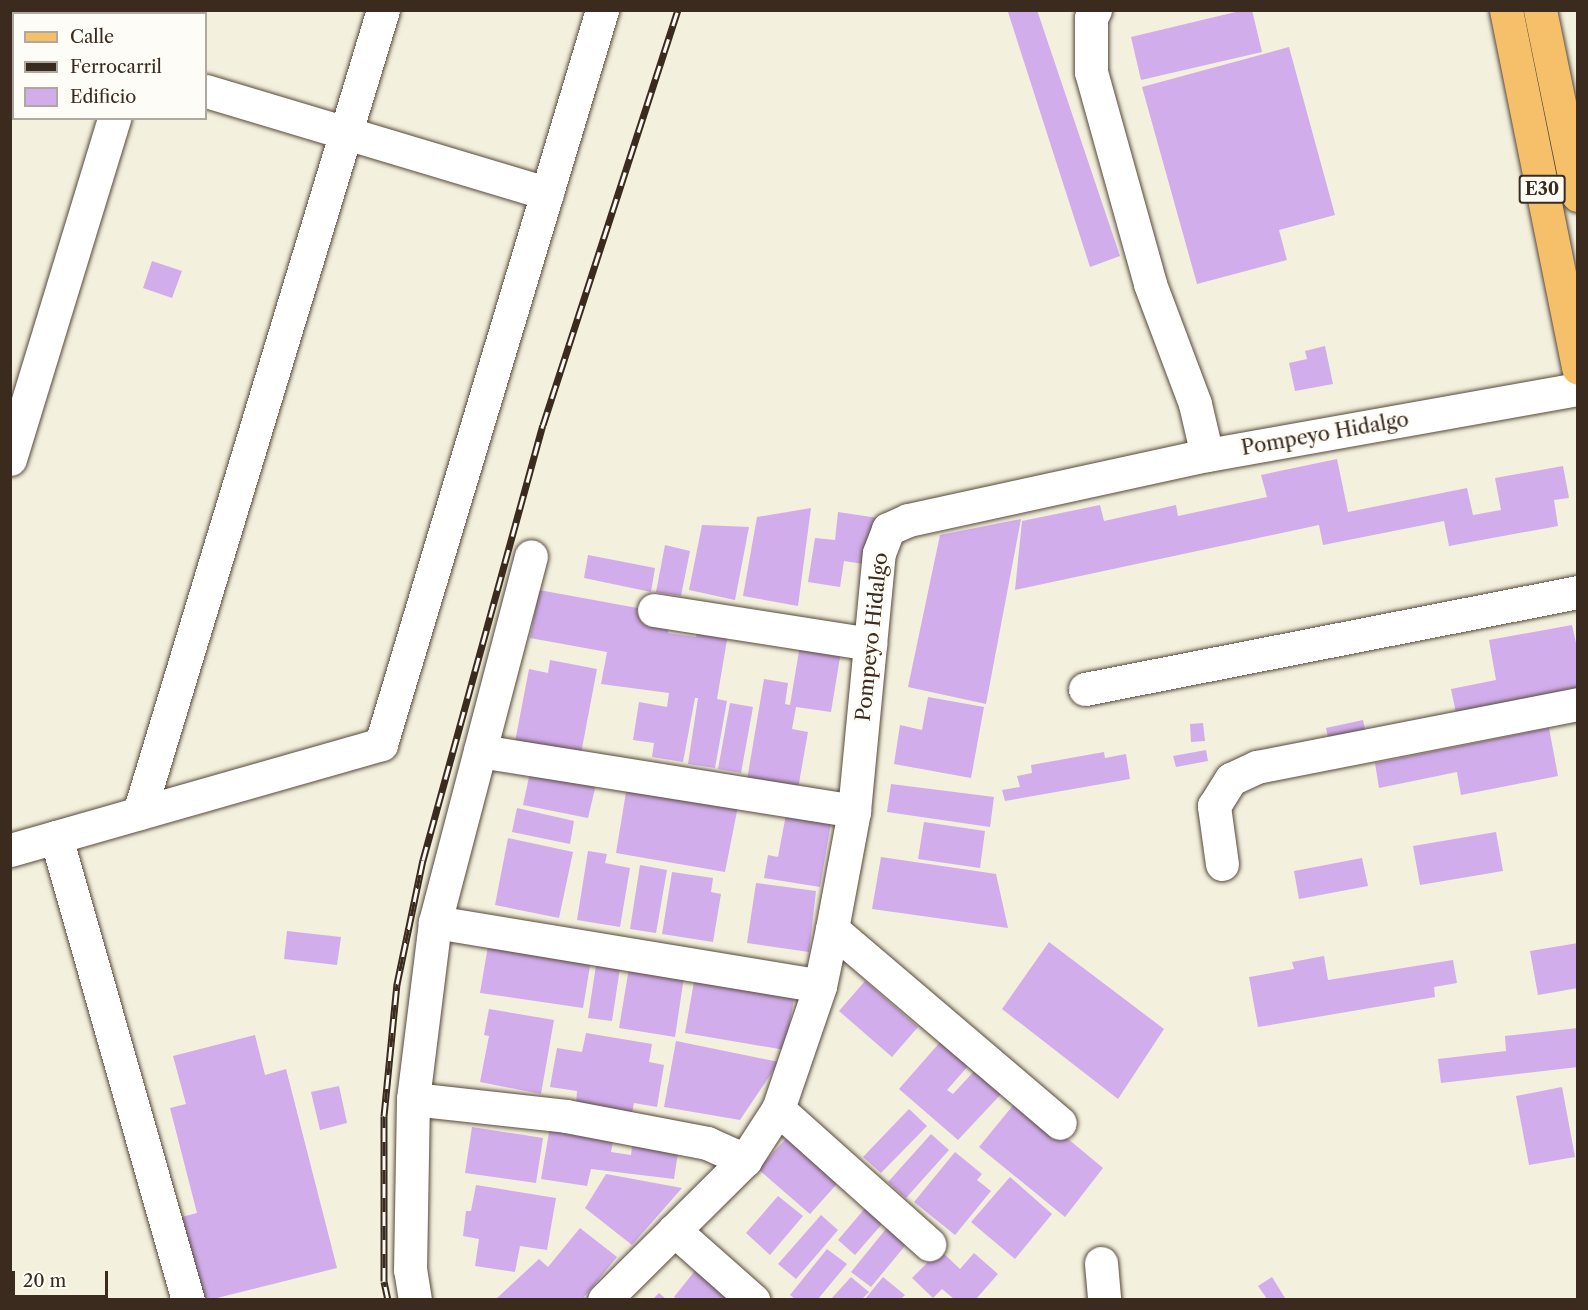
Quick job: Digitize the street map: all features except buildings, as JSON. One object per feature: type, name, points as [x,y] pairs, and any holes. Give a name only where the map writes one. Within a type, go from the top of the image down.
[{"type":"main road","name":"E30","points":[[1506,10],[1578,368]]},
{"type":"main road","name":"E30","points":[[1540,10],[1578,195]]},
{"type":"street","points":[[139,813],[383,10]]},
{"type":"street","points":[[10,850],[381,744],[602,10]]},
{"type":"street","points":[[1095,10],[1091,18],[1091,72],[1150,284],[1195,404],[1207,455]]},
{"type":"street","points":[[207,91],[547,193]]},
{"type":"street","points":[[10,459],[113,120]]},
{"type":"street","name":"Pompeyo Hidalgo","points":[[604,1299],[745,1160],[778,1109],[820,986],[832,929],[854,810],[879,553],[888,529],[908,520],[1207,455],[1578,389]]},
{"type":"street","points":[[415,1299],[410,1270],[413,1099],[435,922],[531,556]]},
{"type":"street","points":[[1085,689],[1578,592]]},
{"type":"street","points":[[654,610],[870,644]]},
{"type":"street","points":[[1222,864],[1214,806],[1231,778],[1257,767],[1578,704]]},
{"type":"street","points":[[480,751],[854,810]]},
{"type":"street","points":[[56,837],[188,1299]]},
{"type":"street","points":[[435,922],[820,986]]},
{"type":"street","points":[[832,929],[1060,1123]]},
{"type":"street","points":[[413,1099],[566,1116],[707,1143],[745,1160]]},
{"type":"street","points":[[778,1109],[929,1244]]},
{"type":"street","points":[[674,1230],[753,1299]]},
{"type":"street","points":[[1101,1263],[1104,1299]]},
{"type":"railway","points":[[388,1300],[384,1281],[384,1116],[397,984],[423,860],[543,425],[678,10]]}]
